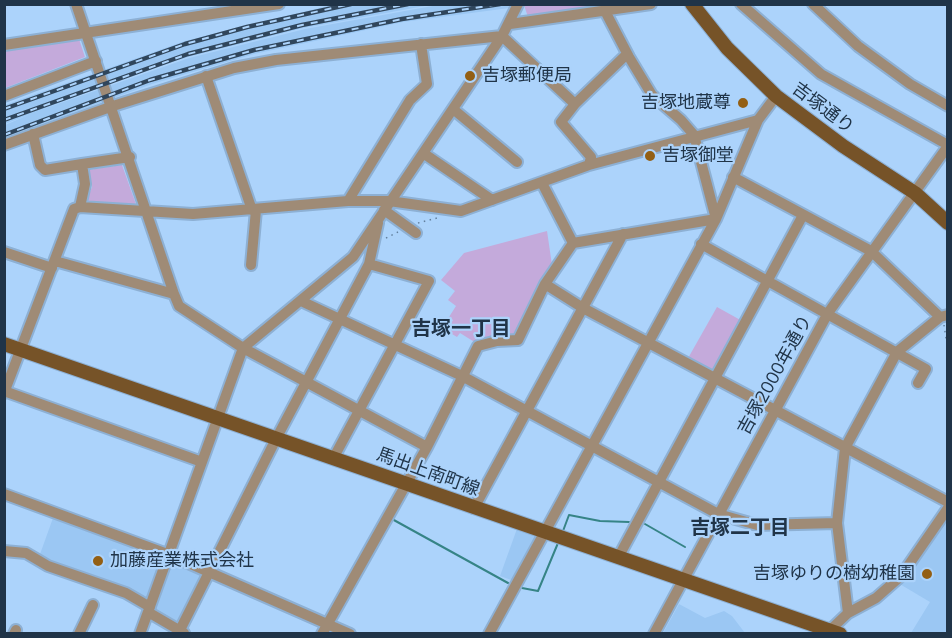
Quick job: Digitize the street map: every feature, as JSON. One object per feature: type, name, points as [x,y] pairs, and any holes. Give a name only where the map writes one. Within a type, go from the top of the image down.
[{"type":"main road","name":"吉塚通り","points":[[692,4],[727,48],[776,96],[843,146],[915,193],[948,223]]},
{"type":"main road","name":"馬出上南町線","points":[[4,344],[334,457],[474,508],[683,578],[831,632]]},
{"type":"street","points":[[76,4],[113,106],[179,306],[243,348],[427,447]]},
{"type":"street","points":[[4,45],[279,4]]},
{"type":"street","points":[[140,633],[243,348],[353,257],[510,24],[518,4]]},
{"type":"street","points":[[510,24],[651,4]]},
{"type":"street","points":[[741,4],[821,74],[948,145]]},
{"type":"street","points":[[813,4],[858,46],[910,84],[948,106]]},
{"type":"street","points":[[605,11],[652,95],[681,120],[694,135],[716,219]]},
{"type":"street","points":[[4,145],[206,76],[276,60],[502,36],[575,104]]},
{"type":"street","points":[[348,201],[410,100],[427,84],[421,44]]},
{"type":"street","points":[[589,165],[591,157],[561,122],[575,104],[627,54]]},
{"type":"street","points":[[4,96],[96,61]]},
{"type":"street","points":[[206,76],[254,210],[251,265]]},
{"type":"street","points":[[489,633],[716,219],[758,120],[776,96]]},
{"type":"street","points":[[453,109],[517,162]]},
{"type":"street","points":[[202,462],[5,392],[74,209],[80,207],[193,214],[348,201],[384,210],[461,211],[589,165],[694,135],[758,120]]},
{"type":"street","points":[[33,134],[40,165],[45,170],[130,157]]},
{"type":"street","name":"吉塚2000年通り","points":[[654,633],[828,313],[948,145]]},
{"type":"street","points":[[423,153],[492,200]]},
{"type":"street","points":[[80,207],[86,184],[82,164]]},
{"type":"street","points":[[733,177],[871,251],[944,316],[897,352],[845,448],[837,523],[848,613]]},
{"type":"street","points":[[542,183],[573,243]]},
{"type":"street","points":[[384,210],[416,233]]},
{"type":"street","points":[[4,551],[26,554],[48,566],[126,593],[180,633],[276,438],[308,382],[369,264],[384,210]]},
{"type":"street","points":[[619,556],[803,215]]},
{"type":"street","points":[[322,633],[427,447],[478,346],[497,341],[518,340],[545,284],[573,243],[716,219]]},
{"type":"street","points":[[474,508],[623,234]]},
{"type":"street","points":[[701,244],[926,369],[918,383]]},
{"type":"street","points":[[4,252],[174,294]]},
{"type":"street","points":[[334,457],[429,281],[369,264]]},
{"type":"street","points":[[545,284],[583,308],[716,380],[948,502]]},
{"type":"street","points":[[301,301],[462,376],[590,448],[718,514],[757,525],[837,523]]},
{"type":"street","points":[[4,494],[210,571],[350,633]]},
{"type":"street","points":[[831,632],[848,613],[876,598],[901,576],[948,508]]},
{"type":"street","points":[[79,633],[93,605]]},
{"type":"path","points":[[944,316],[948,351]]},
{"type":"shaded area","points":[[332,5],[430,5],[303,28],[188,57],[35,112],[189,58],[305,29],[438,5],[532,5],[403,22],[254,54],[152,84],[5,138],[5,125],[33,113],[5,124],[5,105],[185,41]]},
{"type":"shaded area","points":[[524,5],[623,5],[528,17]]},
{"type":"shaded area","points":[[78,36],[85,57],[5,88],[4,49]]},
{"type":"shaded area","points":[[122,165],[137,207],[85,204],[92,187],[88,170]]},
{"type":"shaded area","points":[[547,231],[552,265],[516,335],[476,343],[460,333],[457,337],[447,331],[453,320],[449,317],[456,306],[448,300],[455,291],[441,280],[464,253]]},
{"type":"shaded area","points":[[717,307],[744,322],[714,375],[687,360]]},
{"type":"shaded area","name":"加藤産業株式会社","points":[[53,518],[158,556],[161,562],[147,603],[39,557]]},
{"type":"shaded area","name":"吉塚ゆりの樹幼稚園","points":[[942,522],[947,525],[947,633],[911,633],[930,602],[898,583]]},
{"type":"shaded area","points":[[518,526],[540,533],[514,581],[500,576]]},
{"type":"shaded area","points":[[172,560],[203,576],[177,628],[153,612]]},
{"type":"shaded area","points":[[679,604],[705,618],[724,611],[732,616],[745,633],[663,633]]},
{"type":"waterway","points":[[563,531],[569,515],[600,521],[629,522]]},
{"type":"waterway","points":[[392,519],[508,583]]},
{"type":"waterway","points":[[645,524],[685,547]]},
{"type":"waterway","points":[[522,588],[538,591],[558,543]]},
{"type":"railway","points":[[4,109],[185,44],[247,27],[351,4]]},
{"type":"railway","points":[[4,120],[188,54],[302,25],[408,4]]},
{"type":"railway","points":[[4,135],[150,80],[254,50],[402,19],[500,4]]},
{"type":"place","name":"吉塚郵便局","points":[[470,76]]},
{"type":"place","name":"吉塚地蔵尊","points":[[743,103]]},
{"type":"place","name":"吉塚御堂","points":[[650,156]]},
{"type":"place","name":"加藤産業株式会社","points":[[98,561]]},
{"type":"place","name":"吉塚ゆりの樹幼稚園","points":[[927,574]]},
{"type":"district","name":"吉塚一丁目","points":[[461,329]]},
{"type":"district","name":"吉塚二丁目","points":[[740,528]]}]
